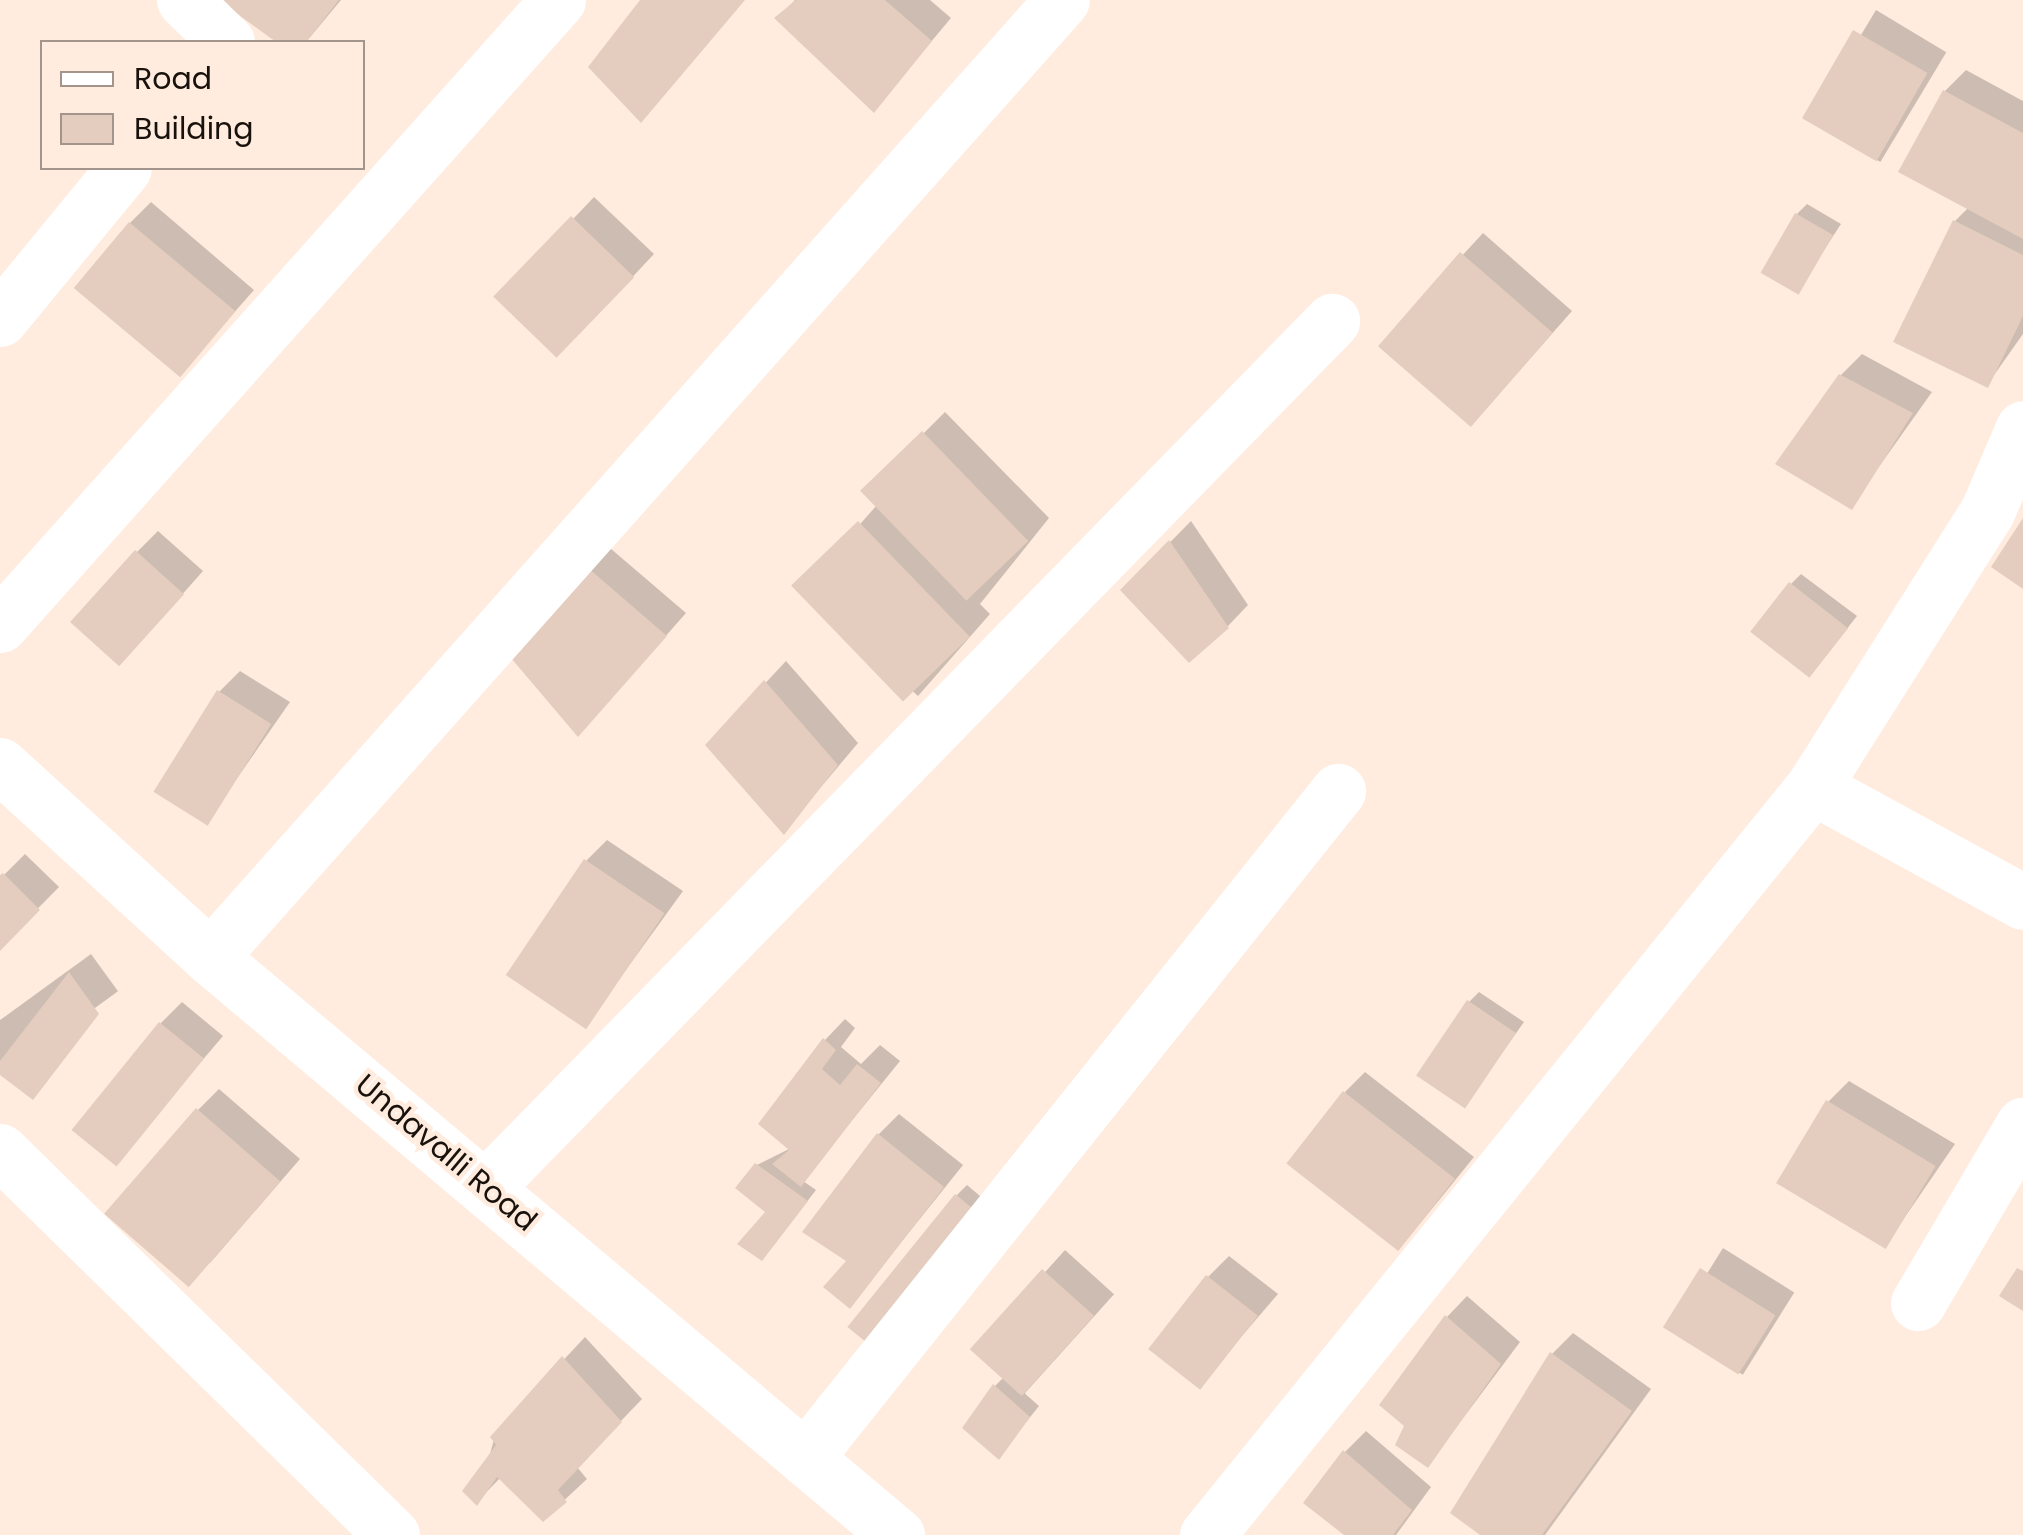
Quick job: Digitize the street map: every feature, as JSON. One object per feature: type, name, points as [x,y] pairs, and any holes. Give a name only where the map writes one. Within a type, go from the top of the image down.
[{"type":"street","points":[[184,0],[225,40]]},
{"type":"street","points":[[0,625],[558,0]]},
{"type":"street","points":[[210,956],[1062,0]]},
{"type":"street","points":[[0,319],[122,170]]},
{"type":"street","points":[[486,1187],[1332,321]]},
{"type":"street","points":[[1207,1535],[1813,787],[1988,512],[2023,428]]},
{"type":"street","name":"Undavalli Road","points":[[0,766],[210,956],[896,1535]]},
{"type":"street","points":[[1813,787],[2023,902]]},
{"type":"street","points":[[805,1458],[1338,790]]},
{"type":"street","points":[[1918,1303],[2023,1124]]},
{"type":"street","points":[[0,1151],[392,1535]]},
{"type":"building","points":[[218,0],[339,0],[308,40],[273,40]]},
{"type":"building","points":[[640,0],[745,0],[641,123],[588,67]]},
{"type":"building","points":[[796,0],[885,0],[932,41],[874,113],[774,18]]},
{"type":"building","points":[[1853,30],[1927,73],[1876,161],[1802,118]]},
{"type":"building","points":[[1943,90],[2023,133],[2023,239],[1898,172]]},
{"type":"building","points":[[1795,213],[1833,235],[1799,295],[1760,273]]},
{"type":"building","points":[[571,216],[634,277],[557,358],[493,297]]},
{"type":"building","points":[[1953,220],[2023,255],[2023,316],[1988,388],[1893,342]]},
{"type":"building","points":[[129,222],[235,311],[180,377],[74,288]]},
{"type":"building","points":[[1460,252],[1553,333],[1471,427],[1378,346]]},
{"type":"building","points":[[1839,374],[1913,413],[1852,510],[1775,464]]},
{"type":"building","points":[[922,431],[1028,541],[966,601],[860,491]]},
{"type":"building","points":[[2023,518],[2023,589],[1991,567]]},
{"type":"building","points":[[858,521],[970,637],[903,701],[791,586]]},
{"type":"building","points":[[1169,540],[1229,628],[1189,663],[1120,590]]},
{"type":"building","points":[[135,550],[184,594],[119,666],[70,622]]},
{"type":"building","points":[[587,567],[667,636],[578,737],[505,651]]},
{"type":"building","points":[[1789,582],[1848,628],[1809,678],[1750,632]]},
{"type":"building","points":[[764,680],[838,765],[784,835],[705,745]]},
{"type":"building","points":[[217,690],[271,724],[208,826],[153,792]]},
{"type":"building","points":[[584,859],[664,913],[586,1029],[506,975]]},
{"type":"building","points":[[3,873],[40,910],[0,951],[0,875]]},
{"type":"building","points":[[69,972],[99,1014],[33,1100],[0,1075],[0,1061]]},
{"type":"building","points":[[1467,1000],[1516,1033],[1465,1108],[1416,1075]]},
{"type":"building","points":[[159,1022],[204,1059],[117,1167],[72,1130]]},
{"type":"building","points":[[823,1038],[836,1050],[822,1069],[840,1085],[857,1064],[881,1083],[801,1187],[772,1164],[789,1150],[758,1124]]},
{"type":"building","points":[[1343,1091],[1455,1178],[1398,1251],[1286,1163]]},
{"type":"building","points":[[1826,1100],[1936,1166],[1886,1249],[1776,1183]]},
{"type":"building","points":[[196,1108],[281,1181],[189,1287],[104,1214]]},
{"type":"building","points":[[877,1133],[944,1187],[850,1309],[823,1287],[846,1261],[802,1232]]},
{"type":"building","points":[[755,1163],[808,1201],[762,1261],[737,1244],[765,1212],[735,1188]]},
{"type":"building","points":[[955,1194],[977,1212],[869,1345],[847,1327]]},
{"type":"building","points":[[1700,1268],[1775,1315],[1738,1375],[1663,1327]]},
{"type":"building","points":[[2017,1268],[2023,1271],[2023,1311],[1999,1296]]},
{"type":"building","points":[[1042,1269],[1094,1316],[1022,1396],[970,1349]]},
{"type":"building","points":[[1206,1275],[1258,1316],[1200,1390],[1148,1349]]},
{"type":"building","points":[[1445,1315],[1501,1364],[1428,1468],[1395,1445],[1404,1426],[1379,1405]]},
{"type":"building","points":[[1550,1352],[1632,1411],[1542,1535],[1480,1535],[1450,1513]]},
{"type":"building","points":[[562,1356],[622,1422],[558,1490],[567,1502],[543,1522],[497,1477],[477,1506],[462,1491],[496,1445],[490,1437]]},
{"type":"building","points":[[993,1384],[1030,1417],[999,1460],[962,1428]]},
{"type":"building","points":[[1343,1450],[1412,1510],[1393,1535],[1344,1535],[1303,1503]]}]
